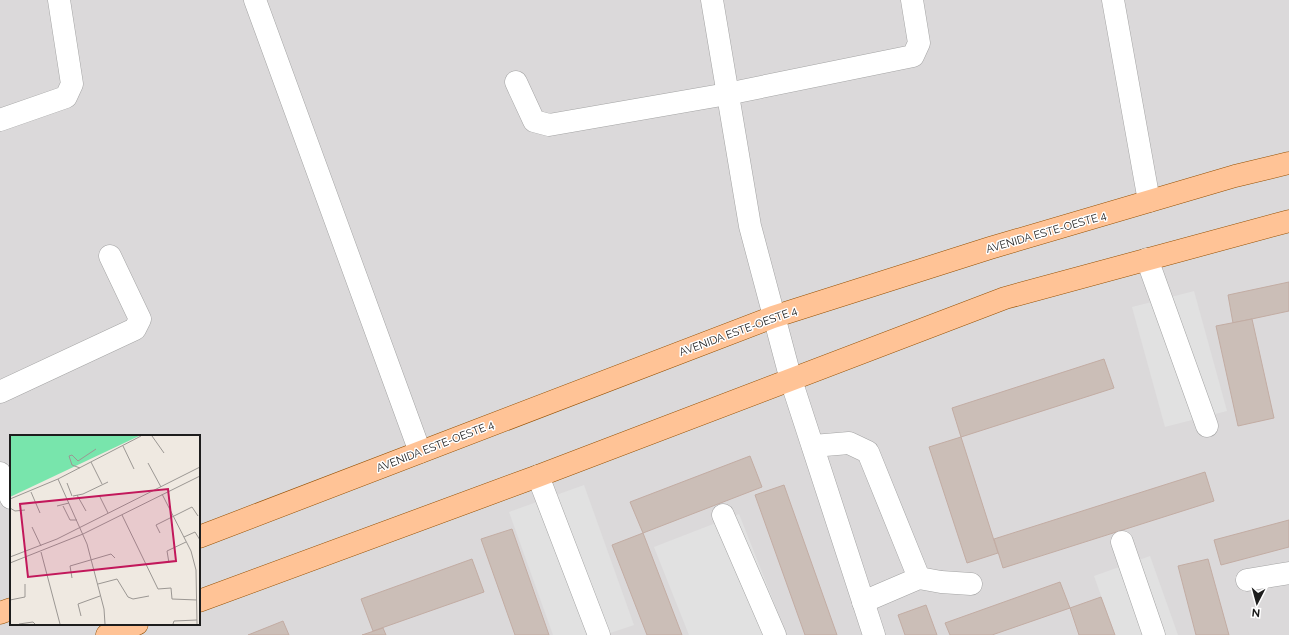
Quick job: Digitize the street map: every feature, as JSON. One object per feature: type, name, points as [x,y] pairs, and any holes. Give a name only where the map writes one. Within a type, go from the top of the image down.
[{"type":"main road","name":"AVENIDA ESTE-OESTE 4","points":[[200,537],[773,317],[990,248],[1235,176],[1289,163]]},
{"type":"main road","points":[[200,601],[538,476],[1005,298],[1289,221]]},
{"type":"main road","points":[[0,613],[10,609]]},
{"type":"main road","points":[[107,635],[134,625]]},
{"type":"street","points":[[0,120],[66,98],[72,84],[59,0]]},
{"type":"street","points":[[255,0],[420,452]]},
{"type":"street","points":[[712,0],[750,226],[773,317],[791,380],[874,635]]},
{"type":"street","points":[[516,82],[534,121],[549,124],[727,94],[913,56],[919,42],[912,0]]},
{"type":"street","points":[[1113,0],[1149,202]]},
{"type":"street","points":[[0,392],[135,329],[140,319],[110,256]]},
{"type":"street","points":[[1147,259],[1207,426]]},
{"type":"street","points":[[813,446],[849,443],[868,452],[919,578]]},
{"type":"street","points":[[0,473],[10,496]]},
{"type":"street","points":[[538,476],[599,635]]},
{"type":"street","points":[[723,515],[775,635]]},
{"type":"street","points":[[1122,542],[1154,635]]},
{"type":"street","points":[[1247,580],[1289,574]]},
{"type":"street","points":[[863,602],[919,578],[941,582],[971,584]]},
{"type":"shaded area","points":[[0,0],[1289,0],[1289,635],[0,635]]},
{"type":"shaded area","points":[[1194,291],[1227,411],[1165,427],[1132,307]]},
{"type":"shaded area","points":[[584,485],[634,625],[604,635],[553,635],[509,512]]},
{"type":"shaded area","points":[[739,514],[786,633],[780,635],[689,635],[654,547]]},
{"type":"shaded area","points":[[1150,556],[1178,635],[1115,635],[1094,576]]},
{"type":"building","points":[[1289,282],[1289,311],[1233,323],[1228,295]]},
{"type":"building","points":[[1252,319],[1274,418],[1238,426],[1216,326]]},
{"type":"building","points":[[1104,359],[1114,388],[961,437],[952,408]]},
{"type":"building","points":[[961,437],[998,553],[967,563],[929,447]]},
{"type":"building","points":[[750,456],[762,487],[643,533],[630,502]]},
{"type":"building","points":[[1205,472],[1214,501],[1003,568],[994,539]]},
{"type":"building","points":[[784,485],[837,635],[805,635],[755,495]]},
{"type":"building","points":[[1289,520],[1289,547],[1221,565],[1214,540]]},
{"type":"building","points":[[512,529],[549,635],[515,635],[481,539]]},
{"type":"building","points":[[643,533],[682,635],[647,635],[612,545]]},
{"type":"building","points":[[472,559],[484,592],[373,631],[361,599]]},
{"type":"building","points":[[1208,559],[1229,635],[1196,635],[1178,566]]},
{"type":"building","points":[[1060,582],[1070,608],[992,635],[950,635],[945,623]]},
{"type":"building","points":[[1101,597],[1115,635],[1079,635],[1070,608]]},
{"type":"building","points":[[926,605],[937,635],[905,635],[898,615]]},
{"type":"building","points":[[283,621],[289,635],[248,635]]},
{"type":"building","points":[[383,628],[386,635],[362,635]]}]
